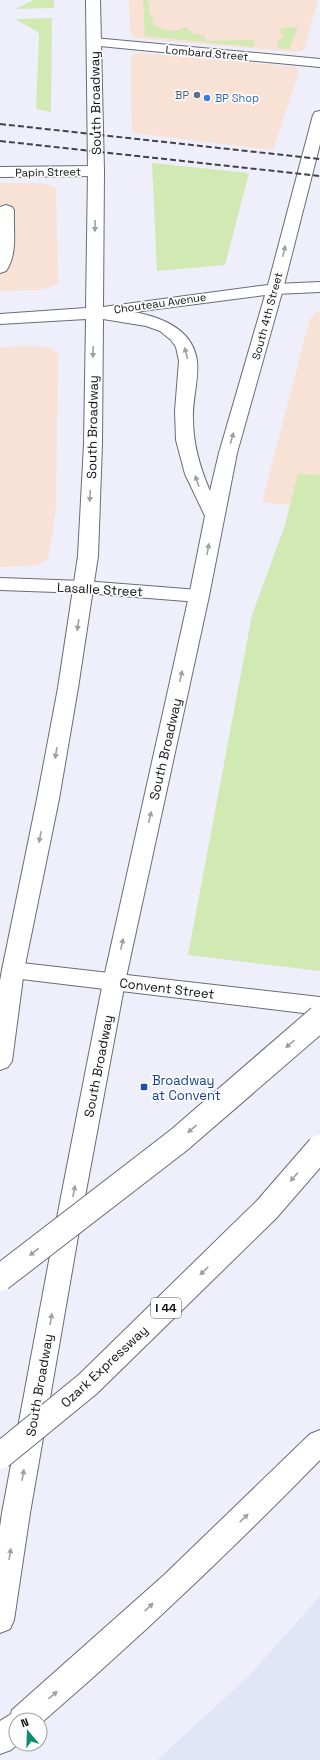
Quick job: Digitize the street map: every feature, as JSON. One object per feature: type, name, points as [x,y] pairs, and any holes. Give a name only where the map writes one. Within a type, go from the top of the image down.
[{"type":"main road","name":"South Broadway","points":[[0,1061],[13,970],[48,799],[88,556],[93,444],[96,171],[93,0]]},
{"type":"main road","name":"Lombard Street","points":[[94,42],[320,63]]},
{"type":"main road","name":"South 4th Street","points":[[214,516],[228,453],[275,289],[320,115]]},
{"type":"main road","name":"Papin Street","points":[[0,172],[96,171]]},
{"type":"main road","points":[[0,268],[3,264],[6,210]]},
{"type":"main road","name":"Chouteau Avenue","points":[[0,319],[94,313],[214,296],[275,289],[320,287]]},
{"type":"main road","points":[[94,313],[124,315],[150,321],[166,328],[180,340],[186,350],[188,380],[183,427],[188,456],[200,491],[214,516]]},
{"type":"main road","name":"South Broadway","points":[[0,1620],[8,1514],[72,1202],[114,982],[199,596],[214,516]]},
{"type":"main road","name":"Lasalle Street","points":[[0,584],[84,587],[199,596]]},
{"type":"main road","name":"Convent Street","points":[[13,970],[320,1006]]},
{"type":"main road","points":[[0,1278],[179,1140],[320,1018]]},
{"type":"main road","name":"Ozark Expressway","points":[[0,1456],[88,1384],[267,1209],[320,1148]]},
{"type":"main road","points":[[32,1712],[80,1672],[237,1526],[320,1442]]},
{"type":"main road","points":[[0,1740],[8,1733]]},
{"type":"shaded area","points":[[129,0],[318,0],[304,50],[294,52],[135,38],[130,32]]},
{"type":"shaded area","points":[[135,53],[296,67],[299,72],[273,150],[132,133],[131,56]]},
{"type":"shaded area","points":[[0,183],[39,183],[51,185],[56,189],[58,282],[54,286],[39,290],[0,291]]},
{"type":"shaded area","points":[[320,310],[320,508],[262,502],[306,333],[311,317]]},
{"type":"shaded area","points":[[32,346],[53,349],[58,355],[56,508],[49,556],[45,561],[38,565],[0,567],[0,347]]},
{"type":"shaded area","points":[[320,1596],[320,1760],[157,1760],[247,1678]]},
{"type":"green space","points":[[33,0],[54,0],[54,8],[16,9]]},
{"type":"green space","points":[[143,0],[148,0],[150,14],[154,20],[151,21],[152,24],[159,27],[170,31],[187,28],[194,34],[204,35],[206,41],[254,40],[254,47],[145,36]]},
{"type":"green space","points":[[52,18],[51,112],[36,109],[38,32],[15,19]]},
{"type":"green space","points":[[281,28],[298,28],[289,49],[277,48],[279,39],[284,39],[280,31]]},
{"type":"green space","points":[[152,163],[249,173],[225,265],[157,271]]},
{"type":"green space","points":[[298,474],[320,475],[320,971],[188,955],[252,615],[284,528]]},
{"type":"railway","points":[[0,124],[320,159]]},
{"type":"railway","points":[[0,141],[320,176]]},
{"type":"place","name":"BP","points":[[197,95]]},
{"type":"place","name":"BP Shop","points":[[207,98]]},
{"type":"place","name":"Broadway at Convent","points":[[144,1087]]}]
